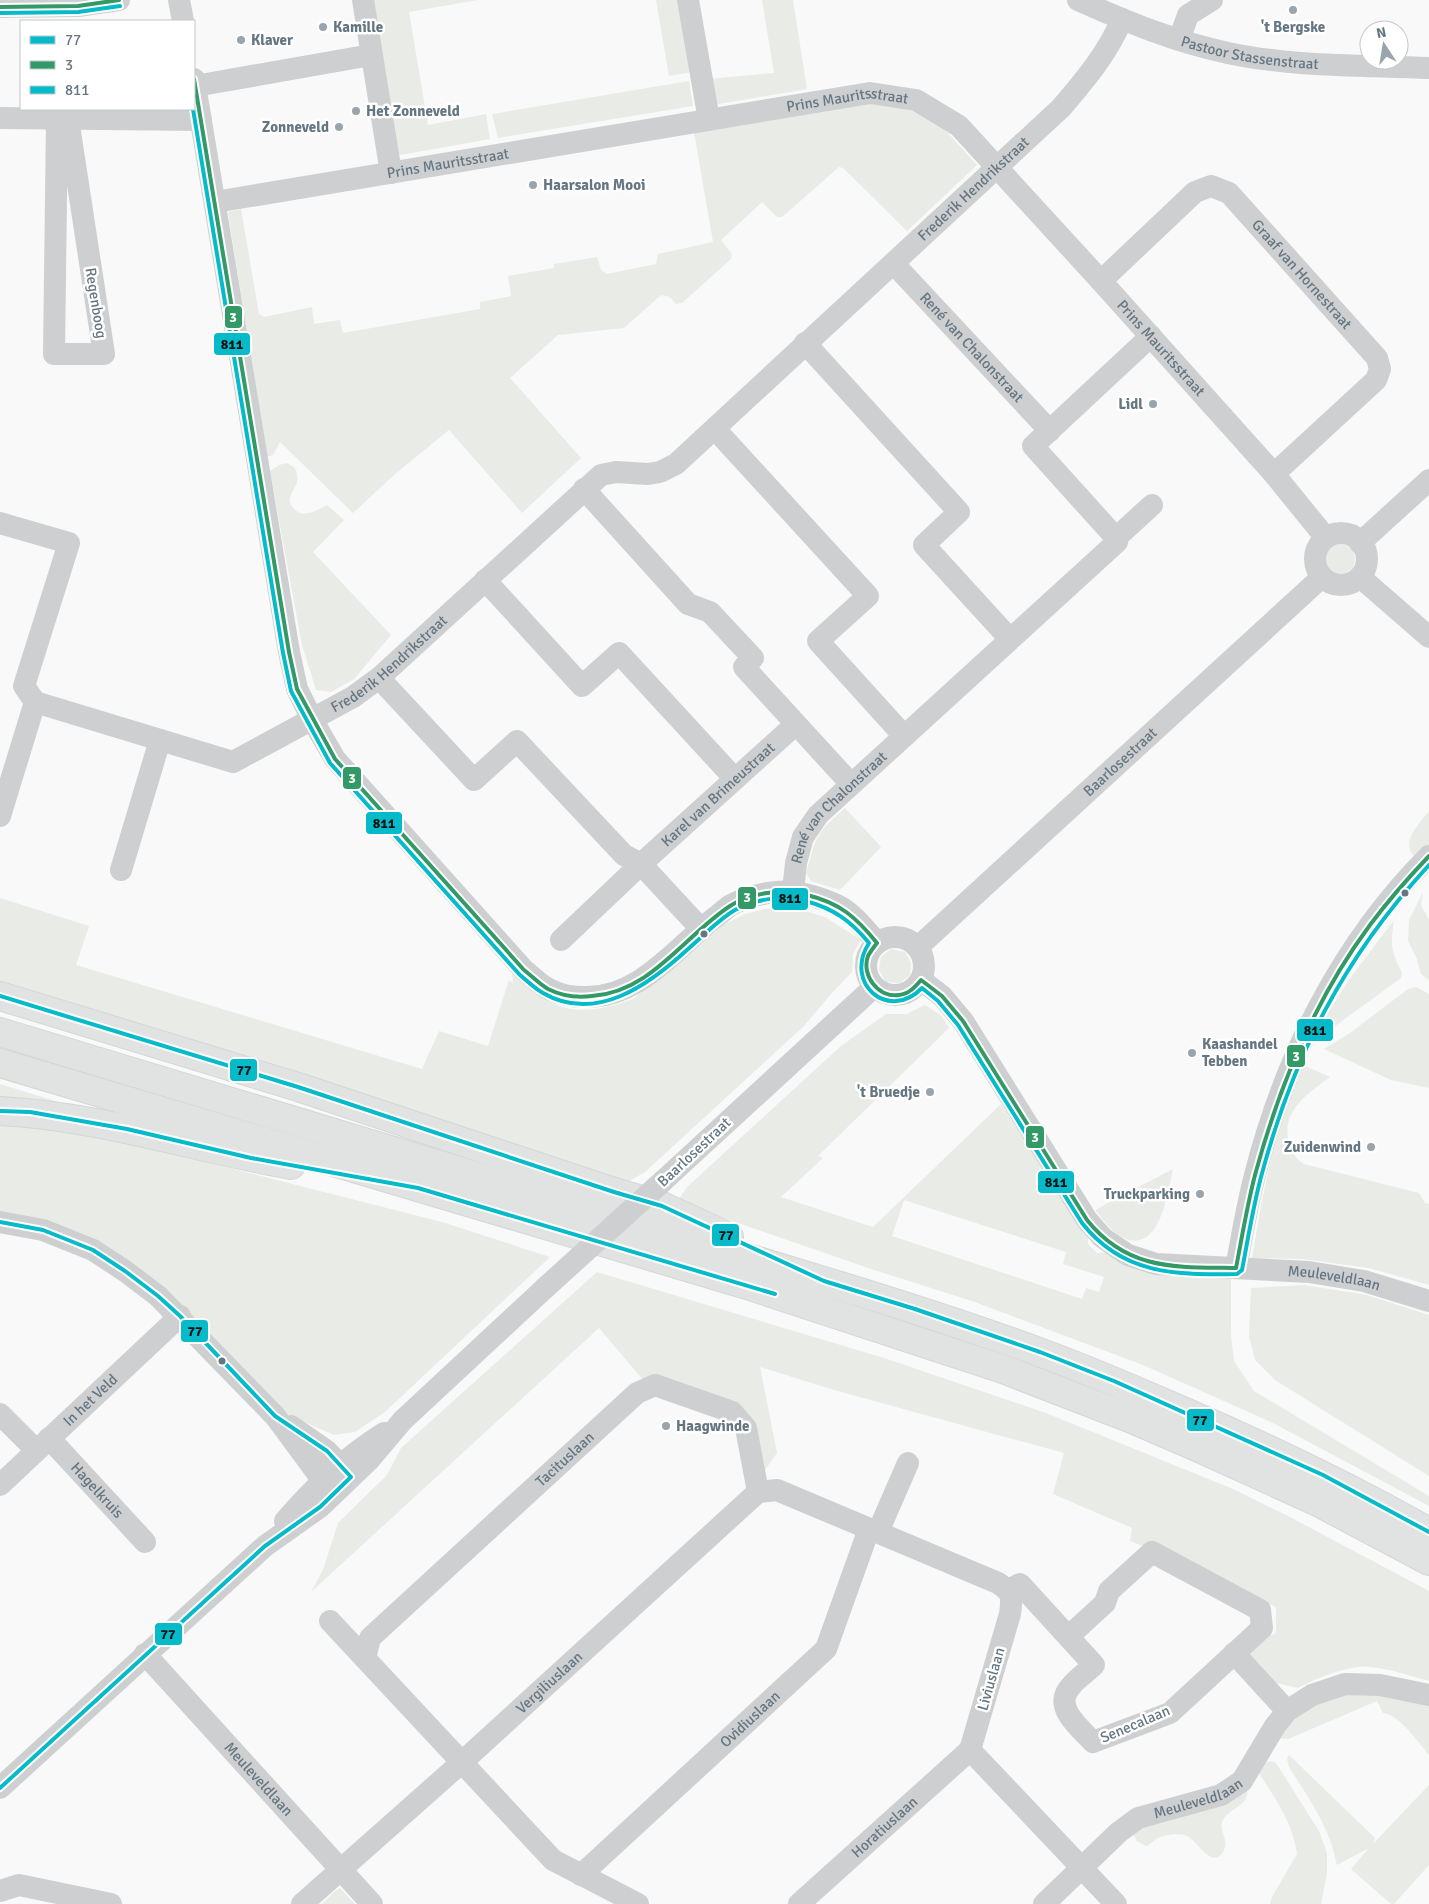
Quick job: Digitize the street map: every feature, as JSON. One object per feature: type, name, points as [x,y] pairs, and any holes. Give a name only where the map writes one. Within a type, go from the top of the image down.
[{"type":"highway","points":[[0,996],[298,1087],[614,1192],[662,1206],[824,1281]]},
{"type":"highway","points":[[0,1032],[824,1281],[915,1309],[1031,1349],[1114,1381],[1323,1475],[1429,1532]]},
{"type":"highway","points":[[0,1062],[744,1284],[1003,1369],[1132,1418],[1200,1448],[1318,1502],[1429,1561]]},
{"type":"highway","points":[[0,1111],[30,1112],[127,1129],[251,1158],[418,1188]]},
{"type":"street","points":[[0,6],[78,6],[119,0]]},
{"type":"street","points":[[179,0],[183,20]]},
{"type":"street","points":[[362,0],[391,173]]},
{"type":"street","points":[[688,0],[709,120]]},
{"type":"street","name":"Pastoor Stassenstraat","points":[[1078,0],[1179,40],[1229,53],[1302,63],[1429,68]]},
{"type":"street","points":[[1179,40],[1186,7],[1212,0]]},
{"type":"street","name":"Frederik Hendrikstraat","points":[[35,702],[233,762],[353,697],[379,678],[584,489],[601,476],[616,472],[648,474],[660,472],[676,464],[1061,108],[1092,72],[1122,19]]},
{"type":"street","points":[[195,82],[371,55]]},
{"type":"street","points":[[195,87],[288,652],[297,689],[312,720],[336,759],[524,970],[550,990],[570,997],[596,998],[619,992],[642,981],[701,929],[731,906],[762,894],[793,891],[825,898],[851,912],[877,943]]},
{"type":"street","name":"Prins Mauritsstraat","points":[[215,202],[870,93],[916,100],[959,126],[1274,474],[1326,538]]},
{"type":"street","points":[[0,118],[201,120]]},
{"type":"street","name":"Regenboog","points":[[62,119],[104,354],[54,354],[62,119]]},
{"type":"street","name":"Graaf van Hornestraat","points":[[1101,281],[1195,192],[1211,186],[1228,193],[1377,358],[1380,369],[1376,380],[1274,474]]},
{"type":"street","name":"René van Chalonstraat","points":[[894,264],[1050,431]]},
{"type":"street","points":[[1116,538],[1033,446],[1151,336]]},
{"type":"street","points":[[805,343],[960,512],[924,545],[1010,639]]},
{"type":"street","points":[[714,429],[868,596],[818,641],[904,736]]},
{"type":"street","points":[[1360,542],[1429,480]]},
{"type":"street","points":[[584,489],[688,604],[710,612],[753,658],[744,667],[852,784]]},
{"type":"street","name":"René van Chalonstraat","points":[[793,891],[796,863],[803,837],[818,814],[1116,542],[1116,538],[1152,505]]},
{"type":"street","points":[[0,523],[68,544],[24,686],[35,702],[0,816]]},
{"type":"street","points":[[1337,534],[1344,534],[1356,538],[1360,542],[1366,553],[1366,566],[1360,577],[1348,584],[1340,585],[1333,584],[1322,577],[1315,564],[1315,556],[1318,547],[1326,538],[1337,534]]},
{"type":"street","name":"Baarlosestraat","points":[[918,947],[1322,577]]},
{"type":"street","points":[[1360,577],[1429,637]]},
{"type":"street","points":[[486,580],[582,686],[619,652],[735,779]]},
{"type":"street","points":[[379,678],[474,780],[517,741],[624,855],[640,864],[701,929]]},
{"type":"street","name":"Karel van Brimeustraat","points":[[561,940],[640,864],[796,724]]},
{"type":"street","points":[[121,870],[160,740]]},
{"type":"street","points":[[1236,1268],[1254,1176],[1270,1121],[1286,1076],[1336,975],[1379,913],[1429,856]]},
{"type":"street","points":[[891,937],[899,937],[907,939],[918,947],[925,964],[921,980],[913,990],[902,995],[886,994],[874,987],[869,980],[866,964],[871,949],[877,943],[891,937]]},
{"type":"street","name":"Meuleveldlaan","points":[[921,980],[942,996],[963,1021],[1087,1220],[1103,1238],[1128,1255],[1156,1264],[1318,1273],[1364,1281],[1429,1301]]},
{"type":"street","name":"Baarlosestraat","points":[[0,1788],[144,1654],[265,1546],[320,1507],[329,1487],[346,1471],[370,1459],[403,1420],[874,987]]},
{"type":"street","points":[[0,1222],[43,1230],[93,1250],[158,1296],[180,1316],[275,1416],[329,1487]]},
{"type":"street","name":"In het Veld","points":[[0,1485],[180,1316]]},
{"type":"street","name":"Tacituslaan","points":[[365,1658],[370,1638],[637,1394],[655,1385],[732,1412],[746,1428],[758,1492]]},
{"type":"street","name":"Hagelkruis","points":[[0,1414],[43,1444],[145,1542]]},
{"type":"street","points":[[275,1416],[327,1451],[346,1471]]},
{"type":"street","points":[[874,1531],[908,1463]]},
{"type":"street","points":[[758,1492],[777,1490],[998,1583],[1009,1590]]},
{"type":"street","name":"Vergiliuslaan","points":[[308,1902],[341,1870],[462,1764],[758,1492]]},
{"type":"street","name":"Ovidiuslaan","points":[[581,1875],[826,1649],[874,1531]]},
{"type":"street","name":"Senecalaan","points":[[1009,1590],[1020,1584],[1094,1665],[1068,1689],[1063,1700],[1067,1712],[1093,1742],[1170,1713],[1262,1628],[1260,1610],[1152,1552],[1109,1590],[1105,1604],[1069,1636]]},
{"type":"street","name":"Liviuslaan","points":[[970,1750],[1010,1614],[1012,1598],[1009,1590]]},
{"type":"street","points":[[330,1621],[553,1860],[638,1904]]},
{"type":"street","points":[[1234,1653],[1288,1711]]},
{"type":"street","name":"Meuleveldlaan","points":[[144,1654],[372,1904]]},
{"type":"street","name":"Meuleveldlaan","points":[[1044,1904],[1119,1832],[1138,1818],[1221,1796],[1242,1781],[1275,1726],[1288,1711],[1312,1695],[1345,1684],[1380,1685],[1429,1695]]},
{"type":"street","points":[[970,1750],[1116,1904]]},
{"type":"street","name":"Horatiuslaan","points":[[799,1904],[970,1750]]},
{"type":"street","points":[[0,1891],[19,1885],[110,1904]]},
{"type":"shaded area","points":[[369,0],[478,0],[409,12],[428,125],[486,114],[490,139],[395,156]]},
{"type":"shaded area","points":[[656,0],[681,0],[692,72],[669,76]]},
{"type":"shaded area","points":[[762,0],[793,0],[807,89],[713,105],[708,79],[774,73]]},
{"type":"shaded area","points":[[689,81],[693,106],[498,138],[492,114]]},
{"type":"shaded area","points":[[878,101],[901,104],[947,132],[977,165],[907,231],[843,168],[839,167],[782,217],[777,217],[762,202],[721,240],[732,254],[731,259],[682,303],[676,304],[670,297],[661,295],[624,328],[558,335],[510,378],[581,458],[522,513],[449,430],[394,475],[353,513],[280,442],[273,455],[267,457],[228,212],[241,209],[259,314],[264,317],[312,307],[314,324],[340,320],[343,333],[480,309],[480,302],[511,296],[508,276],[554,268],[554,264],[597,257],[601,270],[607,274],[656,264],[658,254],[713,242],[694,132]]},
{"type":"shaded area","points":[[287,463],[295,468],[297,473],[297,481],[290,499],[290,504],[294,509],[298,512],[306,513],[327,505],[344,520],[313,552],[391,635],[354,679],[331,692],[316,690],[302,645],[270,471],[279,465]]},
{"type":"shaded area","points":[[1340,544],[1350,549],[1355,559],[1350,569],[1340,574],[1330,569],[1325,559],[1330,549]]},
{"type":"shaded area","points":[[845,808],[881,847],[840,890],[811,881],[806,873],[815,842],[825,826]]},
{"type":"shaded area","points":[[1429,811],[1429,846],[1417,860],[1410,850],[1410,839]]},
{"type":"shaded area","points":[[1423,892],[1421,905],[1429,920],[1429,980],[1421,974],[1417,959],[1408,941],[1409,920]]},
{"type":"shaded area","points":[[0,898],[89,926],[76,965],[422,1069],[439,1031],[488,1046],[509,980],[513,983],[512,973],[537,993],[562,1007],[582,1010],[593,1009],[633,999],[723,925],[745,914],[765,909],[805,911],[825,917],[861,940],[853,954],[852,972],[804,1026],[645,1172],[624,1184],[0,982]]},
{"type":"shaded area","points":[[1394,920],[1392,948],[1402,973],[1401,978],[1331,1029],[1317,1031],[1348,981]]},
{"type":"shaded area","points":[[891,949],[905,952],[911,963],[910,975],[900,983],[886,982],[879,970],[881,957]]},
{"type":"shaded area","points":[[1416,987],[1429,994],[1429,1088],[1391,1080],[1324,1049],[1350,1033],[1408,989]]},
{"type":"shaded area","points":[[925,1005],[942,1016],[949,1028],[818,1156],[823,1158],[781,1197],[873,1227],[1001,1104],[1088,1238],[1088,1244],[1097,1253],[1111,1252],[1231,1276],[1231,1335],[1234,1361],[1254,1391],[1429,1496],[1429,1506],[1273,1423],[1143,1365],[972,1301],[874,1270],[677,1202],[687,1187],[841,1046],[886,1014],[906,1014]],"holes":[[[904,1200],[1066,1252],[1063,1264],[1104,1277],[1099,1292],[1086,1288],[1082,1299],[892,1236]]]},
{"type":"shaded area","points":[[1303,1065],[1330,1077],[1299,1103],[1290,1118],[1288,1138],[1293,1153],[1304,1164],[1419,1193],[1425,1203],[1429,1204],[1429,1285],[1369,1268],[1302,1259],[1252,1258],[1264,1190],[1276,1139]]},
{"type":"shaded area","points":[[0,1084],[52,1100],[102,1118],[0,1104]]},
{"type":"shaded area","points":[[0,1123],[104,1136],[442,1222],[550,1257],[385,1412],[355,1432],[334,1435],[286,1414],[133,1269],[0,1214]]},
{"type":"shaded area","points":[[1173,1169],[1168,1193],[1159,1220],[1153,1231],[1144,1238],[1134,1240],[1116,1234],[1095,1210]]},
{"type":"shaded area","points":[[597,1272],[884,1358],[1046,1413],[1233,1489],[1290,1517],[1429,1591],[1429,1681],[1394,1671],[1367,1667],[1336,1672],[1320,1677],[1298,1688],[1263,1680],[1245,1661],[1262,1637],[1275,1634],[1276,1608],[1130,1541],[1132,1528],[1053,1494],[1064,1453],[834,1390],[760,1367],[777,1453],[763,1473],[749,1426],[644,1381],[599,1328],[311,1592],[323,1570],[338,1523],[387,1475],[401,1448]]},
{"type":"shaded area","points":[[1304,1285],[1367,1295],[1429,1315],[1429,1476],[1275,1380],[1255,1360],[1249,1336],[1251,1288]]},
{"type":"shaded area","points":[[1361,1690],[1429,1703],[1429,1755],[1402,1724],[1383,1713],[1377,1701],[1288,1739],[1277,1738],[1307,1706]]},
{"type":"shaded area","points":[[1289,1755],[1375,1838],[1373,1844],[1429,1785],[1429,1865],[1394,1904],[1391,1904],[1351,1869],[1369,1848],[1337,1865],[1334,1851],[1324,1826],[1289,1767],[1287,1759]]},
{"type":"shaded area","points":[[1271,1761],[1276,1763],[1319,1831],[1327,1853],[1327,1873],[1321,1904],[1270,1904],[1272,1897],[1297,1854],[1287,1820],[1257,1770],[1265,1763]]},
{"type":"shaded area","points":[[1247,1780],[1248,1789],[1245,1800],[1222,1821],[1225,1846],[1219,1856],[1214,1858],[1209,1856],[1189,1837],[1182,1834],[1161,1837],[1146,1846],[1137,1841],[1131,1830]]},
{"type":"shaded area","points":[[340,1888],[355,1904],[322,1904],[335,1891]]},
{"type":"transit line","name":"3","points":[[0,7],[78,6],[119,0]]},
{"type":"transit line","name":"811","points":[[0,13],[78,12],[120,6]]},
{"type":"transit line","name":"3","points":[[195,85],[289,652],[297,689],[335,759],[524,970],[545,987],[564,995],[581,997],[613,992],[632,984],[666,961],[713,918],[738,901],[757,895],[787,892],[807,895],[829,902],[854,918],[877,943],[868,956],[866,963],[869,977],[878,989],[884,993],[899,995],[912,990],[921,980],[942,996],[963,1021],[1087,1220],[1103,1237],[1119,1249],[1154,1263],[1173,1266],[1236,1268],[1255,1175],[1275,1109],[1301,1044],[1332,983],[1350,953],[1384,907],[1429,856]]},
{"type":"transit line","name":"811","points":[[193,110],[283,653],[291,691],[330,763],[519,974],[543,993],[563,1001],[583,1004],[602,1002],[621,996],[657,975],[723,918],[743,906],[769,899],[787,898],[824,907],[841,916],[869,943],[862,958],[862,972],[866,984],[873,994],[884,1000],[896,1001],[909,998],[922,988],[938,1001],[958,1025],[1082,1223],[1098,1240],[1115,1253],[1133,1262],[1152,1268],[1193,1274],[1237,1274],[1242,1270],[1258,1188],[1274,1133],[1306,1049],[1325,1010],[1371,936],[1429,865]]},
{"type":"transit line","name":"77","points":[[0,996],[298,1087],[614,1192],[662,1206],[824,1281],[915,1309],[1040,1352],[1114,1381],[1323,1475],[1429,1532]]},
{"type":"transit line","name":"77","points":[[0,1111],[30,1112],[127,1129],[251,1158],[418,1188],[775,1294]]},
{"type":"transit line","name":"77","points":[[0,1222],[43,1230],[93,1250],[125,1271],[158,1296],[180,1316],[275,1416],[327,1451],[351,1477],[320,1507],[265,1546],[0,1788]]},
{"type":"place","name":"'t Bergske","points":[[1293,10]]},
{"type":"place","name":"Kamille","points":[[323,27]]},
{"type":"place","name":"Klaver","points":[[241,40]]},
{"type":"place","name":"Het Zonneveld","points":[[356,111]]},
{"type":"place","name":"Zonneveld","points":[[339,127]]},
{"type":"place","name":"Haarsalon Mooi","points":[[533,185]]},
{"type":"place","name":"Lidl","points":[[1153,404]]},
{"type":"place","name":"Kaashandel Tebben","points":[[1192,1053]]},
{"type":"place","name":"'t Bruedje","points":[[930,1092]]},
{"type":"place","name":"Zuidenwind","points":[[1371,1147]]},
{"type":"place","name":"Truckparking","points":[[1200,1194]]},
{"type":"place","name":"Haagwinde","points":[[666,1426]]}]
